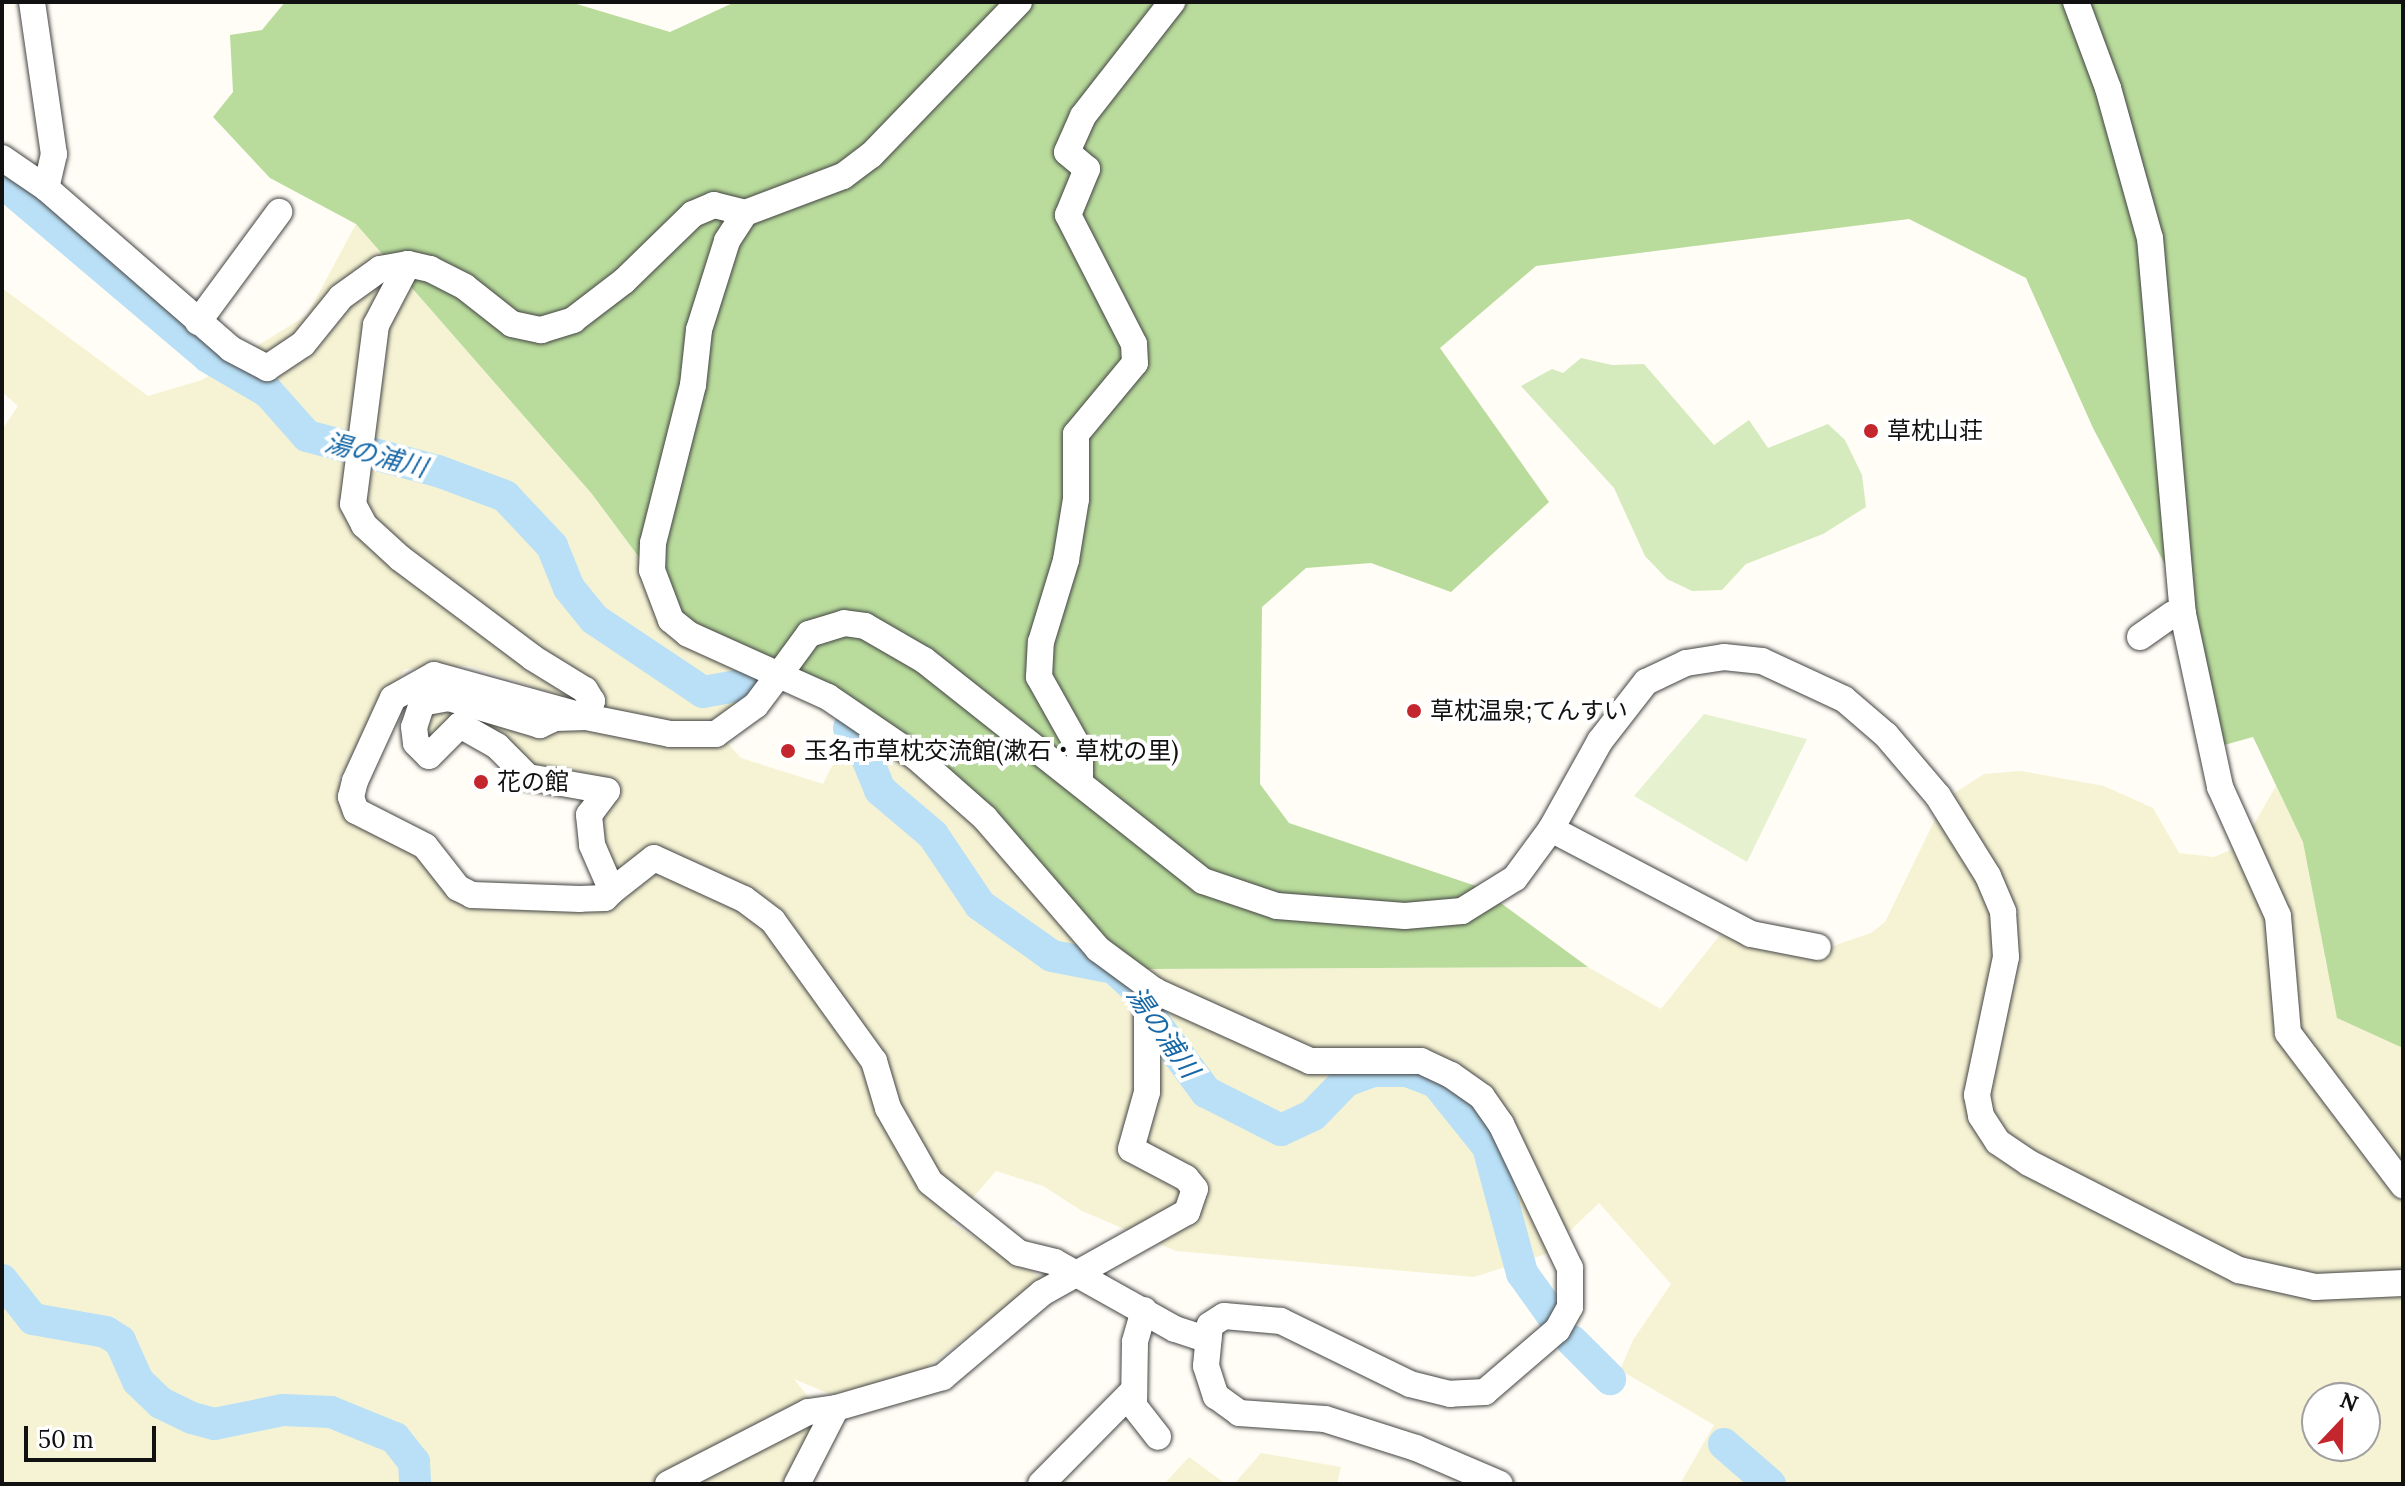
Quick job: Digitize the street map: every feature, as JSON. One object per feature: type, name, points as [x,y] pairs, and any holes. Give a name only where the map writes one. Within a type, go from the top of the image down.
[{"type":"street","points":[[32,2],[54,154],[46,188]]},
{"type":"street","points":[[2,158],[46,188],[231,349],[267,368],[303,344],[341,297],[380,269],[408,264],[430,269],[465,287],[512,324],[541,330],[573,320],[624,281],[693,214],[714,205],[745,213],[843,176],[871,155],[1019,2]]},
{"type":"street","points":[[1080,779],[1080,750],[1039,677],[1041,642],[1066,560],[1076,499],[1076,434],[1127,374],[1135,354],[1068,215],[1087,169],[1067,152],[1083,116],[1172,2]]},
{"type":"street","points":[[2076,2],[2108,88],[2150,238],[2183,614],[2220,787],[2278,916],[2288,1033],[2403,1185]]},
{"type":"street","points":[[198,322],[279,212]]},
{"type":"street","points":[[745,213],[713,276],[699,330],[693,385],[653,543],[652,570],[671,620],[688,634],[828,697],[916,757],[985,818],[1098,949],[1151,1001],[1310,1061],[1421,1061],[1451,1075],[1482,1097],[1501,1124],[1570,1268],[1570,1307],[1557,1330],[1485,1392],[1450,1394],[1410,1384],[1281,1321],[1224,1316],[1210,1325],[1206,1366],[1216,1396],[1239,1413],[1325,1419],[1416,1448],[1500,1484]]},
{"type":"street","points":[[408,264],[376,325],[353,504],[364,525],[400,558],[533,658],[585,690],[592,701],[586,717]]},
{"type":"street","points":[[2140,637],[2172,615],[2183,614]]},
{"type":"street","points":[[1208,1340],[1175,1329],[1081,1275],[1019,1253],[930,1182],[888,1108],[874,1061],[773,921],[744,899],[654,858],[605,898],[472,895],[458,888],[425,846],[375,825],[356,811],[351,797],[366,749],[393,698],[434,675],[586,717],[670,734],[716,734],[756,705],[809,634],[844,623],[865,626],[924,660],[1080,779],[1203,881],[1277,906],[1405,916],[1462,911],[1515,878],[1551,829],[1600,741],[1646,682],[1686,663],[1724,657],[1762,661],[1813,681],[1844,699],[1886,735],[1938,796],[1988,876],[2003,912],[2006,957],[1977,1095],[1981,1116],[1998,1142],[2042,1170],[2239,1270],[2315,1287],[2403,1283]]},
{"type":"street","points":[[586,717],[555,718],[540,725],[449,698],[422,703],[414,727],[416,743],[429,756],[460,725],[497,746],[528,777],[607,791],[589,815],[592,845],[612,891]]},
{"type":"street","points":[[1551,829],[1751,934],[1818,947]]},
{"type":"street","points":[[668,1484],[808,1412],[836,1408],[943,1377],[1042,1293],[1081,1275],[1135,1238],[1187,1212],[1195,1189],[1186,1178],[1131,1149],[1147,1092],[1151,1001]]},
{"type":"street","points":[[1144,1310],[1135,1342],[1134,1406],[1158,1437]]},
{"type":"street","points":[[1041,1484],[1134,1390]]},
{"type":"street","points":[[797,1484],[836,1408]]},
{"type":"shaded area","points":[[356,224],[592,494],[679,612],[777,663],[731,714],[703,726],[606,711],[469,666],[405,669],[338,780],[357,827],[420,851],[455,897],[606,905],[614,878],[598,820],[613,792],[533,772],[471,725],[430,752],[425,707],[725,740],[741,758],[823,784],[863,703],[1141,969],[1588,967],[1661,1009],[1720,935],[1804,956],[1871,933],[1885,922],[1945,799],[1984,774],[2021,771],[2104,786],[2153,808],[2179,853],[2214,857],[2242,845],[2276,786],[2300,835],[2376,896],[2325,957],[2327,967],[2403,935],[2403,1484],[1680,1484],[1714,1425],[1620,1370],[1633,1340],[1671,1284],[1599,1203],[1546,1254],[1474,1277],[1176,1251],[1082,1211],[1043,1186],[996,1171],[951,1223],[1042,1278],[916,1376],[832,1395],[794,1379],[816,1407],[804,1448],[781,1484],[2,1484],[2,430],[18,406],[2,392],[2,288],[148,396],[202,380],[307,315]]},
{"type":"shaded area","points":[[1261,1453],[1341,1467],[1337,1484],[1234,1484]]},
{"type":"shaded area","points":[[1189,1457],[1226,1484],[1164,1484]]},
{"type":"green space","points":[[285,2],[570,2],[670,32],[735,2],[2403,2],[2403,1048],[2337,1018],[2303,842],[2253,737],[2217,747],[2199,629],[2093,428],[2026,278],[1909,219],[1536,266],[1440,348],[1549,502],[1451,592],[1371,563],[1306,568],[1262,607],[1260,784],[1289,823],[1479,887],[1588,967],[1141,969],[1091,925],[940,763],[681,614],[592,494],[356,224],[270,178],[213,117],[233,92],[230,35],[262,30]]},
{"type":"green space","points":[[1581,358],[1612,365],[1644,364],[1714,445],[1749,420],[1768,448],[1828,424],[1845,440],[1862,475],[1866,507],[1823,534],[1746,564],[1722,590],[1692,591],[1667,579],[1645,556],[1614,488],[1521,386],[1552,369],[1563,373]]},
{"type":"green space","points":[[1704,714],[1807,739],[1747,862],[1634,796]]},
{"type":"waterway","name":"湯の浦川","points":[[2,182],[208,357],[268,392],[307,436],[438,471],[505,496],[552,546],[569,588],[594,619],[703,692],[753,683]]},
{"type":"waterway","name":"湯の浦川","points":[[849,728],[860,741],[880,790],[933,835],[980,905],[1052,956],[1114,968],[1142,994],[1155,1023],[1206,1092],[1281,1130],[1313,1115],[1346,1081],[1373,1071],[1407,1071],[1436,1082],[1488,1147],[1522,1273],[1552,1315]]},
{"type":"waterway","points":[[2,1280],[33,1319],[106,1332],[120,1341],[138,1381],[161,1403],[192,1418],[214,1424],[283,1410],[331,1412],[395,1438],[414,1462],[415,1484]]},
{"type":"waterway","name":"湯の浦川","points":[[1572,1341],[1610,1379]]},
{"type":"waterway","name":"湯の浦川","points":[[1724,1444],[1770,1484]]},
{"type":"place","name":"草枕山荘","points":[[1871,431]]},
{"type":"place","name":"草枕温泉;てんすい","points":[[1414,711]]},
{"type":"place","name":"玉名市草枕交流館(漱石・草枕の里)","points":[[788,751]]},
{"type":"place","name":"花の館","points":[[481,782]]}]
